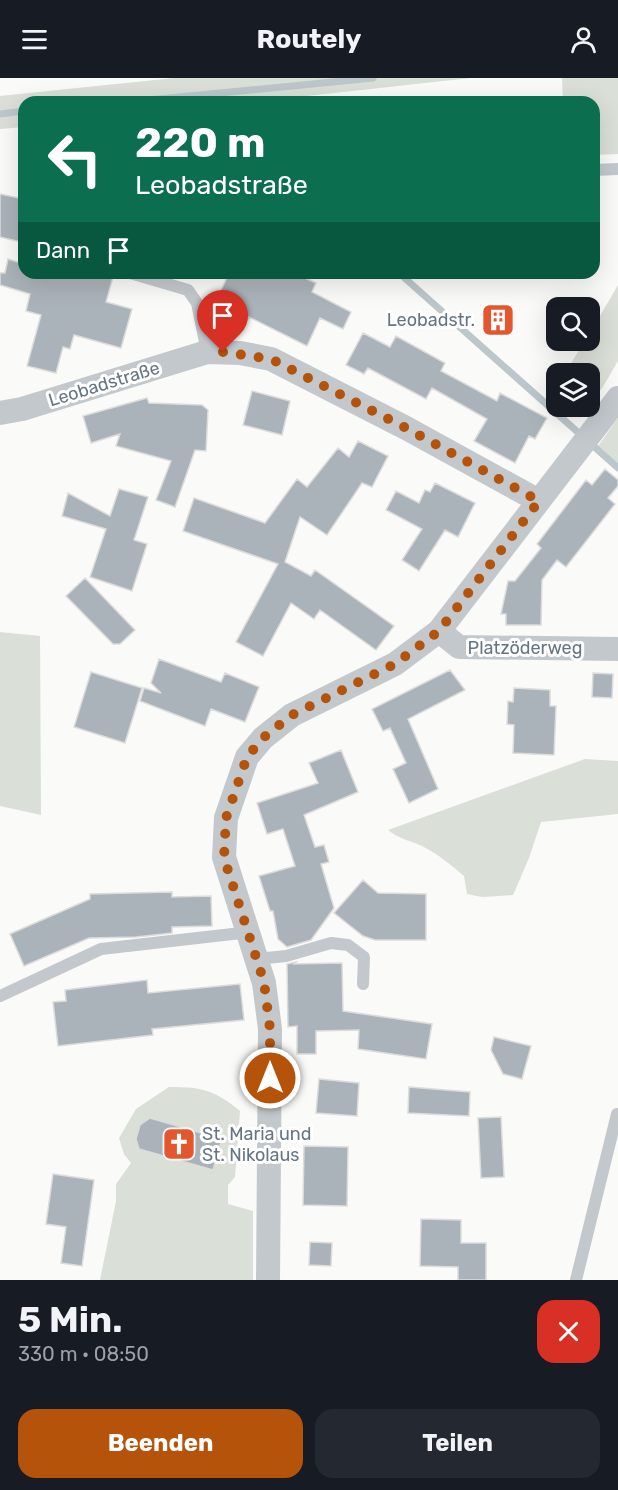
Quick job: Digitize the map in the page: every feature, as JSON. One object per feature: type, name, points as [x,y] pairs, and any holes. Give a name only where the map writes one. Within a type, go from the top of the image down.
[{"type":"street","name":"Leobadstraße","points":[[0,413],[22,409],[207,352],[240,352],[271,359],[406,428],[539,501]]},
{"type":"street","points":[[268,1280],[270,1029],[264,982],[250,932],[224,858],[226,818],[247,757],[263,738],[292,715],[395,664],[439,631],[618,398]]},
{"type":"street","name":"Platzöderweg","points":[[439,631],[459,647],[618,649]]},
{"type":"lane","points":[[600,170],[618,169]]},
{"type":"lane","points":[[150,279],[188,290],[197,303],[207,352]]},
{"type":"lane","points":[[0,996],[101,950],[250,932]]},
{"type":"lane","points":[[257,959],[286,956],[331,943],[348,945],[364,957],[363,984]]},
{"type":"lane","points":[[576,1280],[617,1114]]},
{"type":"shaded area","points":[[174,78],[471,78],[306,96],[18,96],[18,128],[0,129],[0,96]]},
{"type":"shaded area","points":[[562,78],[618,78],[618,154],[600,155],[600,96],[563,96]]},
{"type":"shaded area","points":[[618,285],[618,361],[601,390],[600,363],[571,363],[579,351],[600,351],[600,316]]},
{"type":"shaded area","points":[[618,418],[618,464],[598,446]]},
{"type":"shaded area","points":[[0,632],[40,636],[41,815],[0,806]]},
{"type":"shaded area","points":[[585,759],[618,761],[618,814],[541,822],[513,895],[482,897],[467,894],[464,876],[428,849],[388,830]]},
{"type":"shaded area","points":[[169,1087],[207,1091],[223,1098],[240,1111],[235,1177],[228,1185],[228,1204],[253,1211],[253,1280],[100,1280],[116,1201],[116,1184],[131,1163],[124,1154],[119,1138],[136,1109]]},
{"type":"building","points":[[0,194],[18,198],[18,241],[0,237]]},
{"type":"building","points":[[8,259],[18,262],[18,279],[112,279],[106,302],[132,309],[121,348],[74,335],[70,349],[63,347],[56,373],[27,366],[41,315],[26,311],[30,294],[0,285],[0,273],[5,273]]},
{"type":"building","points":[[226,279],[307,279],[316,283],[312,292],[351,312],[343,329],[320,318],[307,346],[249,317],[246,323],[213,308]]},
{"type":"building","points":[[363,333],[390,347],[396,336],[445,363],[441,371],[497,401],[500,393],[547,418],[535,439],[529,436],[515,463],[474,441],[487,419],[432,388],[426,399],[368,368],[364,374],[346,365]]},
{"type":"building","points":[[252,391],[290,401],[282,435],[243,425]]},
{"type":"building","points":[[147,398],[149,403],[202,405],[208,410],[206,451],[195,450],[175,507],[156,500],[171,461],[116,446],[120,434],[91,443],[83,416]]},
{"type":"building","points":[[358,441],[388,456],[372,487],[362,483],[327,535],[300,517],[285,562],[311,576],[315,570],[394,626],[376,650],[320,610],[314,619],[291,603],[263,656],[236,642],[278,564],[183,531],[194,498],[265,523],[297,479],[307,487],[338,448],[349,457]]},
{"type":"building","points":[[605,469],[618,480],[618,486],[608,498],[615,504],[566,567],[557,560],[542,580],[541,625],[506,625],[506,614],[501,614],[508,581],[515,581],[541,548],[537,544],[586,480],[592,485]]},
{"type":"building","points":[[435,483],[475,503],[458,537],[445,530],[419,571],[402,560],[422,529],[386,510],[396,491],[419,503],[425,490],[430,492]]},
{"type":"building","points":[[119,489],[148,497],[134,540],[147,544],[132,591],[90,577],[106,529],[62,516],[68,493],[110,516]]},
{"type":"building","points":[[85,578],[135,630],[120,644],[113,644],[66,596]]},
{"type":"building","points":[[159,659],[221,682],[225,673],[259,687],[245,722],[211,709],[205,726],[140,701],[144,688],[161,693],[151,683]]},
{"type":"building","points":[[450,670],[465,690],[408,719],[438,789],[409,803],[393,769],[406,763],[390,728],[383,731],[372,709]]},
{"type":"building","points":[[91,672],[142,688],[125,743],[74,727]]},
{"type":"building","points":[[593,673],[613,674],[612,698],[592,697]]},
{"type":"building","points":[[514,688],[550,690],[550,706],[556,706],[554,755],[513,753],[514,725],[507,724],[508,701],[513,702]]},
{"type":"building","points":[[341,750],[358,792],[304,815],[315,847],[324,845],[329,862],[321,864],[334,908],[311,940],[287,947],[278,939],[273,911],[270,911],[259,876],[295,866],[283,829],[267,834],[257,803],[318,783],[309,763]]},
{"type":"building","points":[[363,880],[378,893],[426,894],[426,940],[375,940],[363,936],[334,913]]},
{"type":"building","points":[[172,892],[172,897],[211,896],[212,926],[172,927],[172,933],[136,937],[89,938],[24,966],[10,934],[90,899],[90,894]]},
{"type":"building","points":[[296,962],[294,964],[342,963],[343,1011],[432,1024],[426,1059],[358,1049],[359,1030],[316,1031],[316,1054],[297,1054],[297,1026],[288,1027],[287,964]]},
{"type":"building","points":[[147,980],[148,993],[240,984],[244,1020],[152,1029],[153,1035],[58,1046],[53,1002],[66,1001],[65,990]]},
{"type":"building","points":[[494,1037],[531,1046],[522,1079],[503,1074],[491,1050]]},
{"type":"building","points":[[319,1079],[359,1083],[357,1116],[316,1113]]},
{"type":"building","points":[[409,1087],[470,1092],[469,1116],[408,1113]]},
{"type":"building","points":[[501,1117],[504,1177],[481,1178],[478,1118]]},
{"type":"building","name":"St. Maria und St. Nikolaus","points":[[150,1118],[222,1139],[213,1170],[139,1149],[136,1139],[140,1125]]},
{"type":"building","points":[[304,1146],[348,1147],[347,1206],[303,1205]]},
{"type":"building","points":[[53,1174],[94,1180],[82,1266],[61,1263],[66,1227],[46,1224]]},
{"type":"building","points":[[421,1219],[461,1220],[461,1243],[486,1243],[486,1280],[458,1280],[458,1267],[420,1266]]},
{"type":"building","points":[[310,1242],[332,1243],[331,1266],[309,1265]]},
{"type":"waterway","points":[[189,96],[373,78]]},
{"type":"waterway","points":[[0,114],[18,112]]},
{"type":"waterway","points":[[406,279],[618,468]]},
{"type":"place","name":"Leobadstr.","points":[[498,320]]},
{"type":"place","name":"St. Maria und St. Nikolaus","points":[[179,1144]]},
{"type":"route","points":[[223,352],[240,352],[271,359],[406,428],[539,501],[439,631],[395,664],[292,715],[263,738],[247,757],[226,818],[224,858],[250,932],[264,982],[270,1029],[270,1078]]}]
